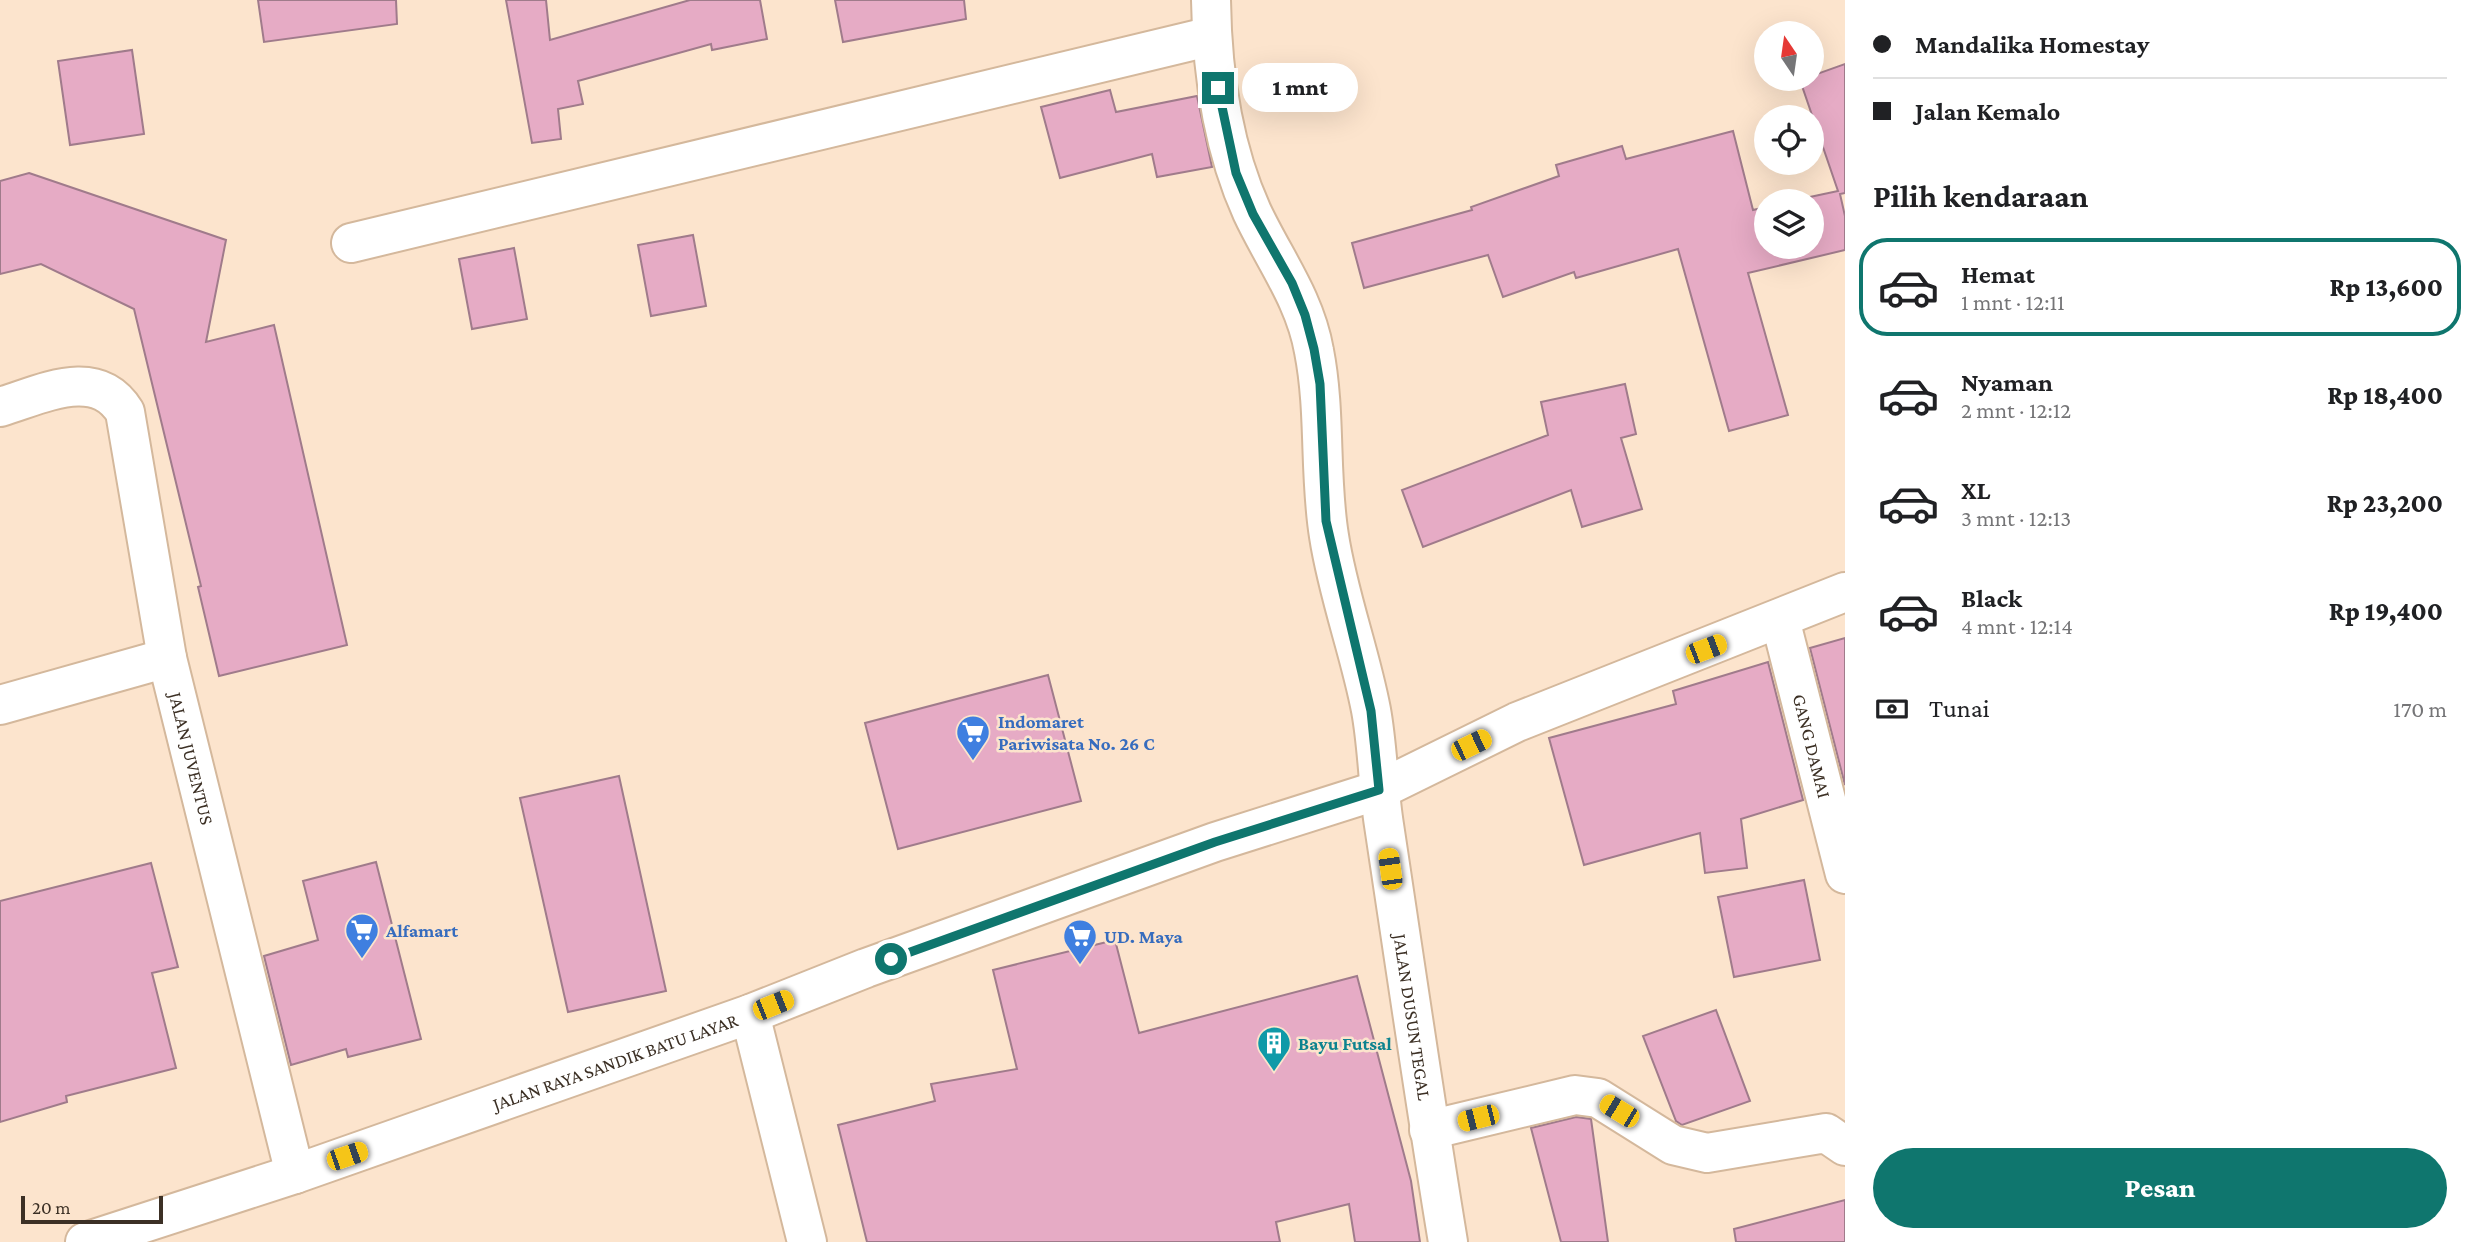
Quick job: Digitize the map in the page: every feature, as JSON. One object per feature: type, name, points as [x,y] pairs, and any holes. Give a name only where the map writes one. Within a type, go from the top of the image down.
[{"type":"street","points":[[351,243],[1212,18]]},
{"type":"street","name":"JALAN DUSUN TEGAL","points":[[1212,18],[1225,131],[1236,173],[1253,214],[1292,283],[1305,315],[1314,349],[1320,384],[1323,501],[1329,542],[1371,711],[1379,790],[1448,1242]]},
{"type":"street","name":"JALAN JUVENTUS","points":[[0,407],[76,385],[98,387],[111,395],[125,412],[167,658],[295,1174]]},
{"type":"street","name":"JALAN RAYA SANDIK BATU LAYAR","points":[[85,1242],[295,1174],[750,1014],[866,968],[1202,847],[1379,790],[1517,722],[1845,592]]},
{"type":"street","name":"GANG DAMAI","points":[[1780,619],[1845,874]]},
{"type":"street","points":[[0,705],[167,658]]},
{"type":"street","points":[[750,1014],[807,1242]]},
{"type":"street","points":[[1429,1130],[1575,1095],[1598,1098],[1673,1145],[1707,1153],[1826,1133],[1845,1146]]},
{"type":"building","points":[[258,0],[396,0],[397,24],[264,42]]},
{"type":"building","points":[[506,0],[546,0],[550,40],[690,0],[760,0],[767,39],[712,50],[711,44],[578,81],[583,104],[558,109],[561,139],[532,143]]},
{"type":"building","points":[[835,0],[964,0],[966,19],[843,42]]},
{"type":"building","points":[[132,50],[144,134],[70,145],[58,61]]},
{"type":"building","points":[[1845,64],[1845,193],[1840,194],[1845,216],[1845,250],[1824,255],[1824,194],[1838,191],[1824,150],[1824,105],[1809,105],[1804,91],[1824,91],[1824,71]]},
{"type":"building","points":[[1110,90],[1116,112],[1197,96],[1212,167],[1157,177],[1152,154],[1060,178],[1041,107]]},
{"type":"building","points":[[1733,131],[1753,210],[1754,259],[1807,259],[1748,273],[1788,415],[1729,431],[1678,249],[1576,278],[1574,272],[1503,297],[1488,255],[1364,288],[1352,243],[1472,210],[1471,207],[1559,176],[1556,165],[1622,146],[1626,159]]},
{"type":"building","points":[[29,173],[226,240],[206,342],[274,325],[347,645],[219,676],[198,587],[201,586],[134,309],[41,264],[0,274],[0,181]]},
{"type":"building","points":[[693,235],[706,306],[651,316],[638,245]]},
{"type":"building","points":[[514,248],[527,319],[472,329],[459,259]]},
{"type":"building","points":[[1625,384],[1636,434],[1621,438],[1642,509],[1582,527],[1571,490],[1423,547],[1402,490],[1548,435],[1541,402]]},
{"type":"building","points":[[1845,638],[1845,785],[1810,648]]},
{"type":"building","points":[[1768,662],[1803,800],[1741,819],[1747,868],[1705,873],[1700,833],[1584,865],[1549,738],[1676,704],[1673,691]]},
{"type":"building","name":"Indomaret Pariwisata No. 26 C","points":[[1048,675],[1081,801],[898,849],[865,723]]},
{"type":"building","points":[[619,776],[666,991],[568,1012],[520,798]]},
{"type":"building","name":"Alfamart","points":[[376,862],[421,1039],[348,1057],[346,1049],[291,1065],[264,956],[318,940],[303,881]]},
{"type":"building","points":[[151,863],[178,967],[152,973],[176,1068],[66,1096],[67,1102],[0,1122],[0,901]]},
{"type":"building","points":[[1804,880],[1820,960],[1734,977],[1718,897]]},
{"type":"building","points":[[1115,940],[1139,1033],[1357,976],[1411,1181],[1420,1242],[1355,1242],[1349,1204],[1276,1222],[1280,1242],[867,1242],[838,1125],[935,1101],[931,1084],[1017,1069],[993,970]]},
{"type":"building","points":[[1716,1010],[1750,1101],[1682,1125],[1676,1121],[1643,1036]]},
{"type":"building","points":[[1576,1117],[1591,1119],[1608,1242],[1561,1242],[1531,1128]]},
{"type":"building","points":[[1845,1200],[1845,1242],[1736,1242],[1734,1229]]},
{"type":"place","name":"Indomaret Pariwisata No. 26 C","points":[[973,762]]},
{"type":"place","name":"Alfamart","points":[[362,960]]},
{"type":"place","name":"UD. Maya","points":[[1080,966]]},
{"type":"place","name":"Bayu Futsal","points":[[1274,1073]]},
{"type":"route","points":[[891,959],[1215,842],[1379,790],[1371,711],[1329,542],[1323,501],[1320,384],[1314,349],[1305,315],[1292,283],[1253,214],[1236,173],[1218,88]]}]
